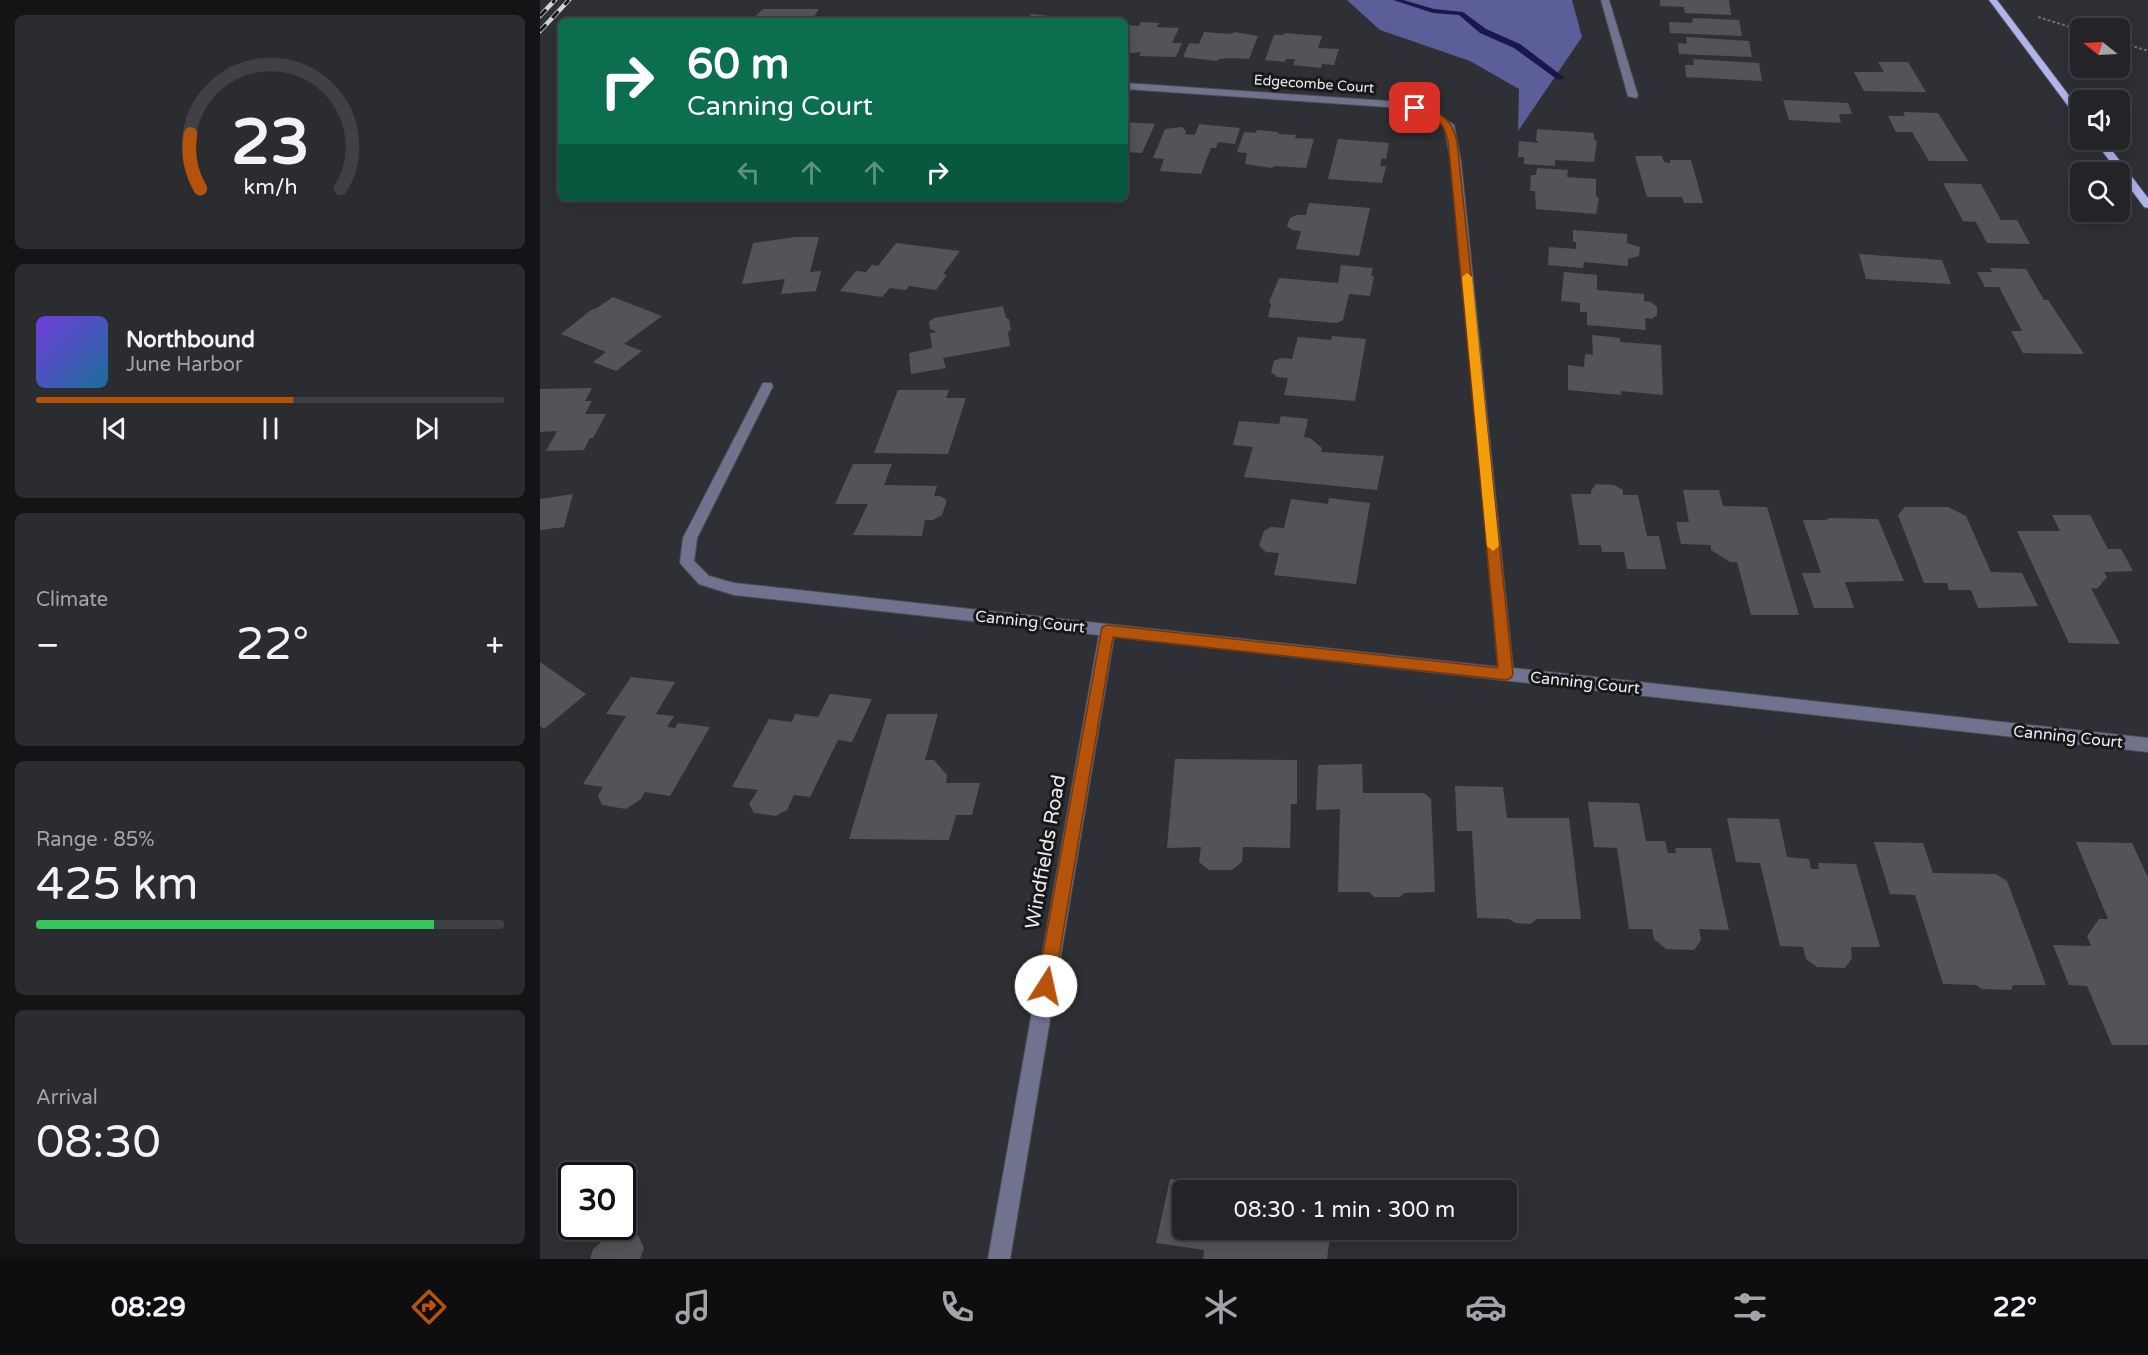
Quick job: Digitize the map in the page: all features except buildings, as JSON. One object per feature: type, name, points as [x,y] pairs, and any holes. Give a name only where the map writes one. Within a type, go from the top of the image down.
[{"type":"main road","points":[[1993,0],[2070,103]]},
{"type":"main road","points":[[2107,150],[2148,205]]},
{"type":"street","points":[[1605,0],[1632,96]]},
{"type":"street","name":"Edgecombe Court","points":[[1128,86],[1388,104],[1415,108],[1436,115],[1449,125],[1456,162],[1506,674]]},
{"type":"street","name":"Canning Court","points":[[767,386],[690,538],[687,563],[704,580],[734,590],[2148,745]]},
{"type":"street","name":"Windfields Road","points":[[999,1259],[1107,631]]},
{"type":"path","points":[[2037,16],[2070,27]]},
{"type":"path","points":[[2130,45],[2148,51]]},
{"type":"shaded area","points":[[1347,0],[1572,0],[1582,37],[1518,131],[1519,89],[1470,61],[1380,30]]},
{"type":"waterway","points":[[1396,0],[1433,11],[1461,13],[1483,31],[1517,46],[1561,78]]},
{"type":"railway","points":[[540,16],[555,0]]},
{"type":"railway","points":[[540,31],[569,0]]},
{"type":"slow traffic","points":[[1467,277],[1493,546]]},
{"type":"route","points":[[1046,986],[1107,631],[1506,674],[1453,141],[1449,125],[1436,115],[1415,108]]}]
